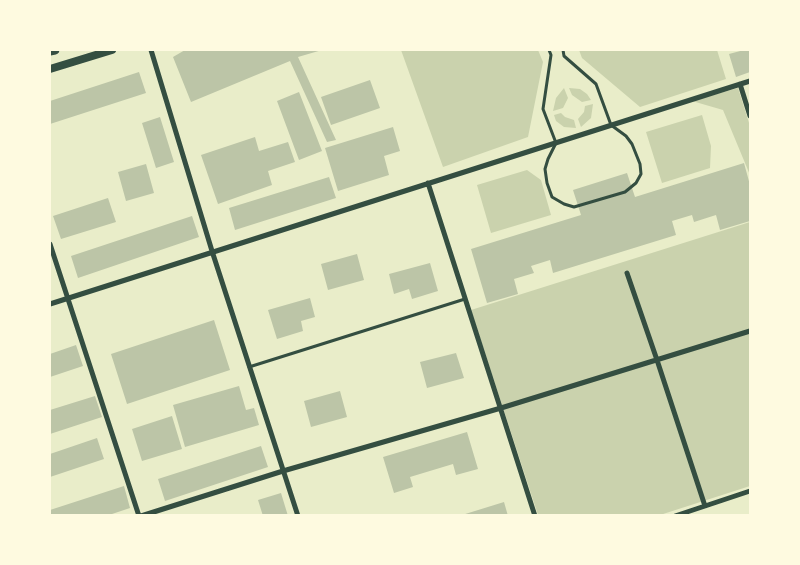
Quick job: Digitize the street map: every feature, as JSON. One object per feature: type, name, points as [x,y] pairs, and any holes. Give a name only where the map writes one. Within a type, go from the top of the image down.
[{"type":"main road","points":[[50,51],[55,50]]},
{"type":"main road","points":[[50,69],[112,50]]},
{"type":"street","points":[[151,50],[212,251],[298,516]]},
{"type":"street","points":[[50,304],[750,81]]},
{"type":"street","points":[[740,84],[750,116]]},
{"type":"street","points":[[428,183],[535,516]]},
{"type":"street","points":[[50,244],[140,516],[750,331]]},
{"type":"street","points":[[627,273],[705,506]]},
{"type":"street","points":[[675,516],[750,491]]},
{"type":"lane","points":[[549,50],[551,55],[543,109],[556,143],[545,169],[547,183],[552,197],[574,207],[625,192],[636,183],[640,174],[640,164],[626,136],[611,126],[596,84],[564,56],[562,50]]},
{"type":"lane","points":[[249,367],[465,299]]},
{"type":"green space","points":[[401,50],[538,50],[543,62],[528,137],[443,167]]},
{"type":"green space","points":[[579,50],[717,50],[726,79],[640,107],[582,58]]},
{"type":"green space","points":[[564,88],[568,98],[563,108],[553,111],[556,98]]},
{"type":"green space","points":[[569,88],[580,89],[591,100],[582,102],[572,95]]},
{"type":"green space","points":[[738,88],[750,126],[750,175],[723,110],[692,101]]},
{"type":"green space","points":[[593,104],[591,118],[581,127],[578,119],[584,112],[585,106]]},
{"type":"green space","points":[[561,113],[574,120],[576,128],[564,127],[556,121],[554,115]]},
{"type":"green space","points":[[702,115],[711,146],[710,168],[662,183],[646,132]]},
{"type":"green space","points":[[527,170],[541,180],[551,215],[491,233],[477,185]]},
{"type":"green space","points":[[750,222],[750,486],[660,515],[538,515],[471,310]]},
{"type":"building","points":[[185,50],[322,50],[298,57],[336,140],[327,142],[290,61],[191,102],[173,57]]},
{"type":"building","points":[[750,50],[750,72],[736,77],[729,54]]},
{"type":"building","points":[[139,72],[146,93],[50,124],[50,101]]},
{"type":"building","points":[[370,80],[380,108],[331,125],[321,97]]},
{"type":"building","points":[[299,92],[322,151],[299,160],[277,101]]},
{"type":"building","points":[[160,117],[174,162],[156,168],[142,123]]},
{"type":"building","points":[[393,127],[400,151],[384,156],[389,175],[338,191],[325,148]]},
{"type":"building","points":[[255,137],[259,151],[288,142],[295,162],[268,171],[272,185],[218,204],[201,155]]},
{"type":"building","points":[[744,163],[750,185],[750,221],[720,230],[716,215],[694,222],[692,215],[672,221],[676,235],[553,273],[550,260],[531,266],[534,273],[514,279],[518,294],[487,303],[471,249],[581,215],[573,190],[627,173],[635,197]]},
{"type":"building","points":[[146,164],[154,193],[126,201],[118,172]]},
{"type":"building","points":[[329,177],[336,198],[235,230],[229,208]]},
{"type":"building","points":[[108,198],[116,222],[61,239],[53,216]]},
{"type":"building","points":[[192,216],[199,237],[78,278],[71,256]]},
{"type":"building","points":[[357,254],[364,280],[328,290],[321,264]]},
{"type":"building","points":[[430,263],[438,291],[412,299],[409,289],[394,294],[389,274]]},
{"type":"building","points":[[310,298],[315,317],[301,321],[303,331],[277,339],[268,310]]},
{"type":"building","points":[[214,320],[230,370],[127,404],[111,354]]},
{"type":"building","points":[[76,345],[83,366],[50,377],[50,354]]},
{"type":"building","points":[[456,353],[464,378],[427,388],[420,362]]},
{"type":"building","points":[[239,386],[246,410],[254,408],[259,425],[185,447],[173,405]]},
{"type":"building","points":[[340,391],[347,417],[311,427],[304,401]]},
{"type":"building","points":[[95,396],[102,417],[50,434],[50,410]]},
{"type":"building","points":[[172,416],[182,449],[142,461],[132,429]]},
{"type":"building","points":[[467,432],[478,469],[456,475],[453,464],[410,477],[413,487],[394,493],[383,457]]},
{"type":"building","points":[[97,438],[104,459],[50,477],[50,454]]},
{"type":"building","points":[[261,446],[268,467],[165,501],[158,479]]},
{"type":"building","points":[[124,486],[130,508],[106,516],[50,516],[50,510]]},
{"type":"building","points":[[281,493],[288,516],[263,516],[258,500]]},
{"type":"building","points":[[504,502],[508,516],[462,516],[462,515]]}]
